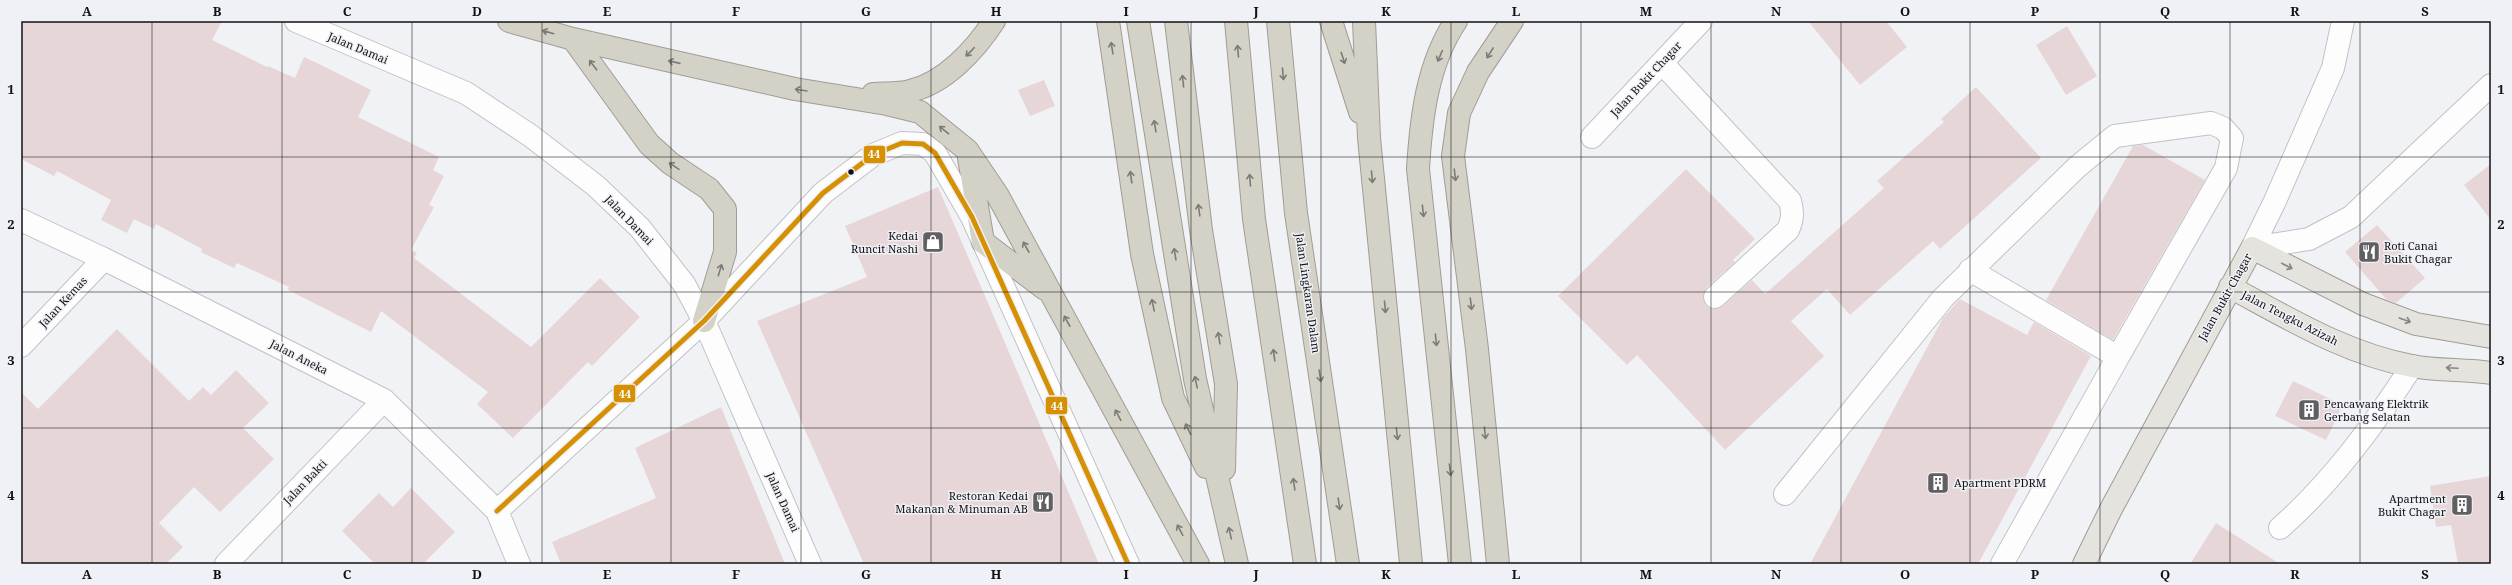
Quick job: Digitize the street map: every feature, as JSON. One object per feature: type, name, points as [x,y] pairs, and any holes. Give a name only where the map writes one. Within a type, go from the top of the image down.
[{"type":"highway","points":[[509,21],[574,39],[795,89],[887,104],[920,112],[968,150],[998,196],[1198,564]]},
{"type":"highway","points":[[839,96],[910,92],[934,82],[966,56],[982,39],[994,21]]},
{"type":"highway","points":[[1108,21],[1142,254],[1173,398],[1223,502]]},
{"type":"highway","points":[[1138,21],[1195,379],[1237,564]]},
{"type":"highway","points":[[1176,21],[1201,230],[1226,384],[1223,502]]},
{"type":"highway","points":[[1236,21],[1254,219],[1306,564]]},
{"type":"highway","name":"Jalan Lingkaran Dalam","points":[[1278,21],[1296,213],[1348,564]]},
{"type":"highway","points":[[1330,21],[1369,138]]},
{"type":"highway","points":[[1364,21],[1369,138],[1411,564]]},
{"type":"highway","points":[[1456,21],[1430,80],[1420,124],[1418,169],[1460,564]]},
{"type":"highway","points":[[1498,564],[1477,349],[1452,156],[1459,113],[1478,72],[1512,21]]},
{"type":"highway","points":[[574,39],[649,144],[670,163],[710,189],[725,208],[726,252],[704,321]]},
{"type":"highway","points":[[968,150],[983,242],[1051,294]]},
{"type":"main road","name":"Jalan Bukit Chagar","points":[[2084,564],[2111,509],[2252,248]]},
{"type":"main road","points":[[2252,248],[2363,304],[2416,324],[2491,337]]},
{"type":"main road","name":"Jalan Tengku Azizah","points":[[2230,287],[2322,336],[2368,354],[2412,366],[2491,373]]},
{"type":"street","name":"Jalan Damai","points":[[296,21],[466,93],[531,136],[596,186],[640,228],[684,284],[704,321],[810,564]]},
{"type":"street","name":"Jalan Bukit Chagar","points":[[1592,137],[1701,21]]},
{"type":"street","name":"Jalan Bukit Chagar","points":[[2252,248],[2275,201],[2333,68],[2343,21]]},
{"type":"street","points":[[1662,63],[1790,201],[1792,208],[1793,220],[1788,230],[1715,297]]},
{"type":"street","points":[[2252,248],[2309,239],[2351,217],[2491,85]]},
{"type":"street","points":[[1785,494],[1943,298],[2077,167],[2115,136],[2211,123],[2223,128],[2232,138],[2226,168],[2002,564]]},
{"type":"street","points":[[497,511],[704,321],[823,193],[873,155],[902,143],[923,144],[935,153],[972,217],[1128,564]]},
{"type":"street","name":"Jalan Aneka","points":[[21,220],[104,258],[384,400],[497,511],[519,564]]},
{"type":"street","name":"Jalan Kemas","points":[[21,346],[104,258]]},
{"type":"street","points":[[1970,270],[2118,357]]},
{"type":"street","points":[[2280,528],[2313,498],[2348,457],[2412,366]]},
{"type":"street","name":"Jalan Bakti","points":[[226,564],[384,400]]},
{"type":"building","points":[[21,21],[222,21],[212,40],[267,67],[268,66],[295,78],[304,57],[323,66],[371,90],[358,117],[439,157],[433,170],[444,176],[429,205],[434,207],[411,250],[417,253],[414,258],[531,347],[600,278],[640,317],[592,366],[588,362],[513,438],[477,404],[488,392],[381,311],[371,332],[288,290],[289,287],[237,263],[234,268],[201,252],[202,249],[156,224],[154,229],[134,219],[127,233],[101,220],[111,200],[57,171],[54,176],[21,159]]},
{"type":"building","points":[[1808,21],[1886,21],[1907,47],[1860,85]]},
{"type":"building","points":[[2067,26],[2097,76],[2066,95],[2036,45]]},
{"type":"building","points":[[1044,80],[1055,106],[1030,116],[1018,90]]},
{"type":"building","points":[[1976,87],[2041,158],[1940,249],[1933,241],[1850,315],[1827,289],[1791,321],[1824,356],[1725,450],[1637,355],[1627,365],[1558,296],[1686,169],[1755,239],[1733,260],[1735,262],[1706,288],[1703,299],[1706,305],[1712,309],[1723,306],[1752,280],[1765,294],[1884,188],[1877,181],[1944,122],[1941,119]]},
{"type":"building","points":[[2143,145],[2205,180],[2113,340],[2046,300],[2133,146]]},
{"type":"building","points":[[2491,164],[2491,220],[2464,185]]},
{"type":"building","points":[[938,187],[1099,564],[864,564],[757,321],[867,277],[845,226]]},
{"type":"building","points":[[2377,225],[2425,278],[2396,303],[2387,300],[2345,252]]},
{"type":"building","name":"Apartment PDRM","points":[[1960,299],[2027,335],[2034,322],[2091,356],[1978,564],[1810,564],[1943,318]]},
{"type":"building","points":[[117,329],[189,401],[203,387],[211,395],[236,370],[269,403],[243,428],[274,459],[220,512],[194,487],[159,523],[183,547],[166,564],[21,564],[21,392],[38,409]]},
{"type":"building","name":"Pencawang Elektrik Gerbang Selatan","points":[[2293,381],[2343,405],[2326,440],[2275,416]]},
{"type":"building","points":[[721,407],[785,564],[561,564],[552,542],[656,498],[635,448]]},
{"type":"building","name":"Apartment Bukit Chagar","points":[[2491,476],[2491,564],[2458,564],[2451,525],[2436,527],[2430,486]]},
{"type":"building","points":[[411,488],[455,532],[423,564],[375,564],[342,531],[379,493],[393,507]]},
{"type":"building","points":[[2216,523],[2280,564],[2190,564]]},
{"type":"transit line","name":"44","points":[[497,511],[704,321],[823,193],[873,155],[902,143],[923,144],[935,153],[972,217],[1128,564]]},
{"type":"place","name":"Kedai Runcit Nashi","points":[[933,242]]},
{"type":"place","name":"Roti Canai Bukit Chagar","points":[[2369,252]]},
{"type":"place","name":"Pencawang Elektrik Gerbang Selatan","points":[[2309,410]]},
{"type":"place","name":"Apartment PDRM","points":[[1938,483]]},
{"type":"place","name":"Restoran Kedai Makanan & Minuman AB","points":[[1043,502]]},
{"type":"place","name":"Apartment Bukit Chagar","points":[[2462,505]]}]
